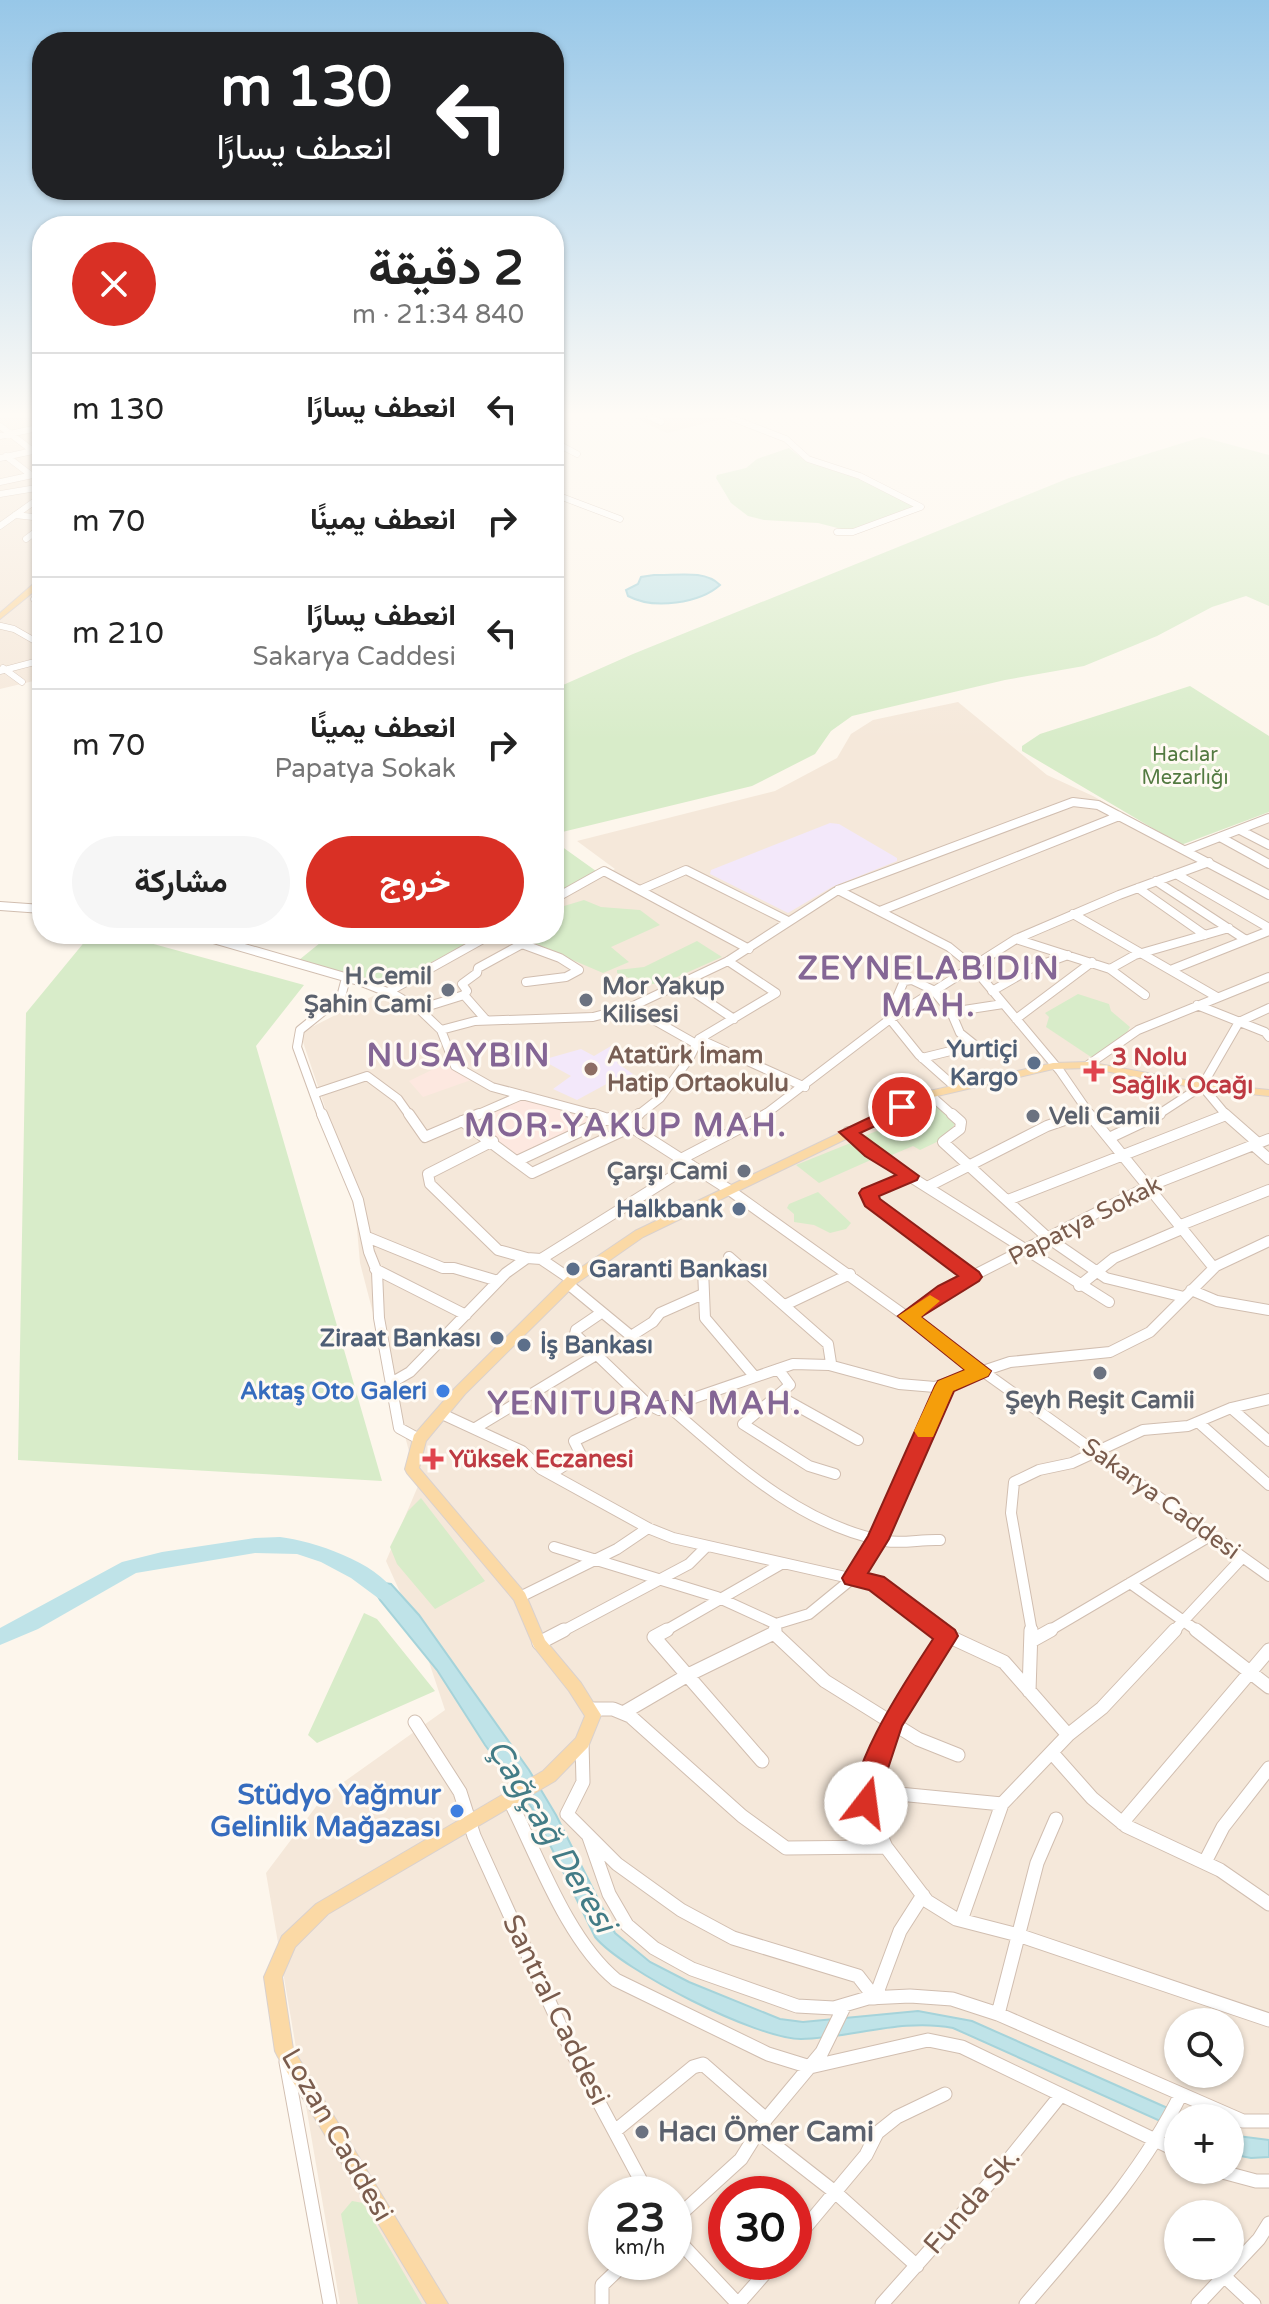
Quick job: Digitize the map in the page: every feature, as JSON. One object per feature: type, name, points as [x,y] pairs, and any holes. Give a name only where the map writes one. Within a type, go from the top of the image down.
[{"type":"main road","points":[[0,617],[32,590]]},
{"type":"main road","points":[[0,627],[32,605]]},
{"type":"main road","points":[[582,1742],[593,1715],[539,1643],[520,1597],[412,1469],[419,1439],[460,1391],[570,1282],[639,1234],[848,1132],[929,1094],[954,1086],[1053,1066],[1088,1065],[1202,1086],[1269,1093]]},
{"type":"main road","name":"Lozan Caddesi","points":[[438,2304],[284,2051],[273,1977],[288,1942],[322,1909],[514,1799],[549,1776],[582,1742]]},
{"type":"street","points":[[837,532],[853,532],[873,525]]},
{"type":"street","points":[[26,539],[32,534]]},
{"type":"street","points":[[0,627],[14,629],[32,639]]},
{"type":"street","points":[[2,669],[32,662]]},
{"type":"street","points":[[2,669],[22,682]]},
{"type":"street","points":[[441,1030],[486,1020],[593,1017],[631,1007],[728,961],[838,890],[1065,803],[1093,802],[1269,895]]},
{"type":"street","points":[[880,911],[1119,816]]},
{"type":"street","points":[[1186,850],[1269,819]]},
{"type":"street","points":[[1240,830],[1269,845]]},
{"type":"street","points":[[1220,837],[1269,864]]},
{"type":"street","points":[[681,1159],[772,1111],[894,1017],[1016,939],[1209,862]]},
{"type":"street","points":[[564,893],[604,871],[749,949]]},
{"type":"street","points":[[640,890],[677,872],[693,872],[788,921]]},
{"type":"street","points":[[1176,874],[1269,929]]},
{"type":"street","points":[[1156,881],[1246,940]]},
{"type":"street","points":[[1138,888],[1205,935]]},
{"type":"street","points":[[838,890],[949,947],[971,965],[1060,1071],[1088,1112],[1214,1268]]},
{"type":"street","points":[[0,906],[32,908]]},
{"type":"street","points":[[1073,914],[1217,997]]},
{"type":"street","points":[[1110,969],[1143,952],[1229,928]]},
{"type":"street","points":[[1173,969],[1269,929]]},
{"type":"street","points":[[1016,939],[1110,969],[1145,995]]},
{"type":"street","name":"Sakarya Caddesi","points":[[244,944],[388,992],[419,1009],[441,1030],[451,1060],[458,1069],[486,1085],[629,1126],[728,1189],[850,1274],[1269,1576]]},
{"type":"street","points":[[388,992],[474,944]]},
{"type":"street","points":[[419,1009],[464,995],[467,991],[462,984],[477,973],[478,968],[522,944],[560,958],[579,970],[566,977],[526,982]]},
{"type":"street","points":[[992,991],[1032,968],[1070,955]]},
{"type":"street","points":[[462,1121],[493,1141],[532,1173],[629,1126],[660,1098],[698,1042],[776,993],[728,961]]},
{"type":"street","points":[[1016,1019],[1092,962]]},
{"type":"street","points":[[1088,1065],[1138,1030],[1269,977]]},
{"type":"street","points":[[346,978],[341,997],[297,1035],[301,1059],[358,1200],[375,1269],[379,1318],[399,1428],[419,1439]]},
{"type":"street","points":[[922,1058],[974,1047],[960,1033],[951,1012],[933,990],[912,980],[904,981],[895,1002],[894,1017],[922,1058],[954,1086]]},
{"type":"street","points":[[680,983],[734,1019]]},
{"type":"street","points":[[464,995],[486,1020]]},
{"type":"street","points":[[951,1012],[1003,1004]]},
{"type":"street","points":[[1197,1005],[1269,1037]]},
{"type":"street","points":[[631,1007],[698,1042],[805,1087]]},
{"type":"street","points":[[1109,1138],[1166,1111],[1202,1086],[1239,1022],[1269,1008]]},
{"type":"street","points":[[316,1093],[364,1076],[385,1087],[398,1099],[425,1137],[522,1095]]},
{"type":"street","points":[[1202,1086],[1269,1159]]},
{"type":"street","points":[[929,1094],[961,1122],[960,1129],[943,1142],[1048,1238],[1106,1278],[1269,1310]]},
{"type":"street","points":[[927,1187],[972,1168],[1050,1126],[1088,1112]]},
{"type":"street","points":[[1008,1200],[1226,1115]]},
{"type":"street","points":[[517,1161],[609,1118]]},
{"type":"street","points":[[848,1132],[871,1152],[1079,1286],[1109,1302]]},
{"type":"street","name":"Papatya Sokak","points":[[908,1316],[945,1290],[1149,1186],[1269,1139]]},
{"type":"street","points":[[493,1141],[428,1174],[430,1184],[498,1250],[541,1259],[631,1336],[653,1322],[660,1313],[703,1294]]},
{"type":"street","points":[[541,1259],[691,1165]]},
{"type":"street","points":[[910,1176],[868,1196],[871,1202],[972,1277]]},
{"type":"street","points":[[1079,1286],[1094,1270],[1130,1248],[1269,1190]]},
{"type":"street","points":[[367,1237],[443,1268],[454,1268],[498,1281]]},
{"type":"street","points":[[601,1313],[576,1330],[575,1334],[649,1405],[659,1410],[778,1369],[813,1361],[910,1385],[945,1386],[1010,1362],[1069,1359],[1123,1348],[1142,1338],[1214,1268],[1269,1241]]},
{"type":"street","points":[[729,1257],[828,1344],[831,1363]]},
{"type":"street","points":[[391,1383],[410,1372],[498,1281],[527,1258]]},
{"type":"street","points":[[375,1269],[466,1315]]},
{"type":"street","points":[[703,1269],[705,1318],[755,1377]]},
{"type":"street","points":[[785,1305],[850,1274]]},
{"type":"street","points":[[477,1427],[596,1355]]},
{"type":"street","points":[[778,1369],[790,1385],[756,1410],[743,1424],[799,1460],[835,1474]]},
{"type":"street","points":[[623,1713],[775,1628],[809,1614],[853,1578],[878,1539],[945,1386]]},
{"type":"street","points":[[779,1396],[858,1440]]},
{"type":"street","points":[[1029,1691],[1033,1640],[1011,1513],[1014,1482],[1072,1463],[1143,1430],[1170,1429],[1198,1422],[1231,1408],[1269,1399]]},
{"type":"street","points":[[551,1474],[581,1455],[574,1441],[649,1405]]},
{"type":"street","points":[[668,1406],[800,1510],[838,1529],[891,1542],[923,1538],[940,1540]]},
{"type":"street","points":[[1231,1408],[1269,1441]]},
{"type":"street","points":[[442,1414],[477,1427],[522,1451],[541,1469],[648,1528],[706,1547],[876,1584],[947,1636],[1004,1662],[1068,1735]]},
{"type":"street","points":[[1198,1422],[1269,1485]]},
{"type":"street","points":[[520,1597],[596,1560],[648,1528]]},
{"type":"street","points":[[1033,1640],[1210,1536]]},
{"type":"street","points":[[554,1547],[663,1578],[722,1599],[775,1628],[825,1681],[918,1739],[958,1755]]},
{"type":"street","points":[[539,1643],[689,1564],[706,1547]]},
{"type":"street","points":[[961,1920],[1002,1804],[1068,1735],[1102,1708],[1242,1558]]},
{"type":"street","points":[[762,1761],[654,1637],[783,1563]]},
{"type":"street","points":[[1130,1583],[1184,1620],[1269,1687]]},
{"type":"street","points":[[947,1636],[892,1722],[866,1803],[886,1847],[927,1901],[961,1920],[1018,1935],[1269,2020]]},
{"type":"street","points":[[1122,1823],[1269,1650]]},
{"type":"street","points":[[589,1709],[630,1716],[742,1816],[786,1848],[886,1847]]},
{"type":"street","name":"Santral Caddesi","points":[[415,1722],[473,1823],[474,1836],[534,1972],[639,2176]]},
{"type":"street","points":[[582,1742],[583,1782],[567,1814],[617,1864],[681,1910],[733,1938],[858,1976],[875,1998]]},
{"type":"street","points":[[1053,1754],[1082,1789],[1122,1823],[1140,1835],[1205,1862],[1241,1882],[1269,1904]]},
{"type":"street","points":[[1205,1862],[1223,1827],[1269,1768]]},
{"type":"street","points":[[868,1791],[1002,1804]]},
{"type":"street","points":[[514,1799],[576,1934],[596,1964],[616,1980],[768,2054],[810,2067],[928,2040],[962,2047],[1060,2096],[1164,2140]]},
{"type":"street","points":[[998,2014],[1037,1863],[1056,1819]]},
{"type":"street","points":[[589,1837],[609,1894],[627,1925],[654,1948],[692,1969],[797,2006],[834,2008],[875,1998],[910,1996],[952,1999],[998,2014],[1179,2099],[1243,2121],[1269,2121]]},
{"type":"street","points":[[875,1998],[891,1949],[908,1912],[923,1895]]},
{"type":"street","points":[[692,2204],[741,2159],[762,2126],[822,2052],[845,2005]]},
{"type":"street","points":[[284,2051],[330,2304]]},
{"type":"street","points":[[615,2131],[693,2067],[703,2064],[762,2126],[917,2266]]},
{"type":"street","points":[[812,2220],[866,2155],[869,2139],[895,2117],[945,2094]]},
{"type":"street","name":"Funda Sk.","points":[[882,2304],[1060,2096]]},
{"type":"street","points":[[1026,2304],[1110,2203],[1179,2099]]},
{"type":"street","points":[[1244,2178],[1269,2181]]},
{"type":"street","points":[[1244,2255],[1269,2223]]},
{"type":"street","points":[[692,2255],[738,2304],[759,2280]]},
{"type":"street","points":[[602,2304],[598,2294],[600,2285],[606,2280]]},
{"type":"street","points":[[1198,2304],[1220,2280]]},
{"type":"street","points":[[1228,2280],[1254,2304]]},
{"type":"shaded area","points":[[0,525],[32,525],[32,681],[0,689]]},
{"type":"shaded area","points":[[958,702],[1047,775],[1093,796],[1192,852],[1269,818],[1269,2304],[340,2304],[266,1873],[324,1796],[445,1710],[422,1641],[386,1561],[418,1486],[360,1263],[354,1194],[300,1033],[475,944],[564,944],[564,897],[615,869],[577,841],[775,791],[837,758],[851,734],[873,720]]},
{"type":"shaded area","points":[[830,823],[839,824],[897,858],[897,861],[832,887],[788,913],[710,874],[711,870]]},
{"type":"shaded area","name":"Atatürk İmam Hatip Ortaokulu","points":[[611,1046],[625,1055],[617,1063],[633,1074],[622,1081],[612,1081],[577,1100],[553,1089],[571,1076],[542,1060],[581,1049],[594,1056]]},
{"type":"shaded area","points":[[446,1063],[471,1080],[423,1097],[409,1081]]},
{"type":"shaded area","points":[[520,1098],[591,1121],[514,1156],[472,1119]]},
{"type":"green space","points":[[824,525],[867,525],[849,531]]},
{"type":"green space","points":[[954,525],[1269,525],[1269,606],[1246,596],[1212,607],[1157,636],[1084,666],[1005,680],[852,716],[831,731],[815,754],[752,786],[564,832],[564,685]]},
{"type":"green space","name":"Hacılar Mezarlığı","points":[[1190,686],[1269,736],[1269,812],[1181,845],[1022,751],[1022,746],[1040,734]]},
{"type":"green space","points":[[564,848],[596,871],[564,889]]},
{"type":"green space","points":[[584,900],[601,907],[640,910],[660,925],[611,947],[629,962],[603,973],[535,944],[564,944],[564,906]]},
{"type":"green space","points":[[697,941],[722,957],[666,982],[646,985],[617,973],[617,970],[644,967]]},
{"type":"green space","points":[[83,944],[154,944],[304,985],[256,1046],[382,1481],[18,1460],[26,1013]]},
{"type":"green space","points":[[319,944],[465,944],[389,986],[299,960]]},
{"type":"green space","points":[[1078,994],[1109,1004],[1111,1011],[1130,1027],[1123,1039],[1091,1057],[1046,1027],[1049,1017],[1045,1013]]},
{"type":"green space","points":[[937,1106],[956,1123],[943,1139],[920,1150],[913,1146],[887,1157],[862,1137]]},
{"type":"green space","points":[[853,1142],[873,1159],[819,1183],[796,1165]]},
{"type":"green space","points":[[818,1192],[851,1223],[846,1229],[830,1233],[814,1225],[794,1222],[794,1214],[787,1208],[789,1204]]},
{"type":"green space","points":[[421,1498],[485,1581],[435,1609],[397,1564],[390,1547],[408,1511]]},
{"type":"green space","points":[[364,1613],[377,1619],[435,1691],[317,1743],[308,1735]]},
{"type":"green space","points":[[352,2201],[363,2203],[422,2304],[358,2304],[341,2214]]},
{"type":"water","points":[[698,575],[720,585],[701,596],[676,602],[651,603],[628,596],[626,590],[638,584],[641,577]]},
{"type":"water","points":[[369,1581],[391,1584],[419,1615],[529,1770],[556,1815],[615,1933],[650,1962],[689,1982],[780,2019],[803,2022],[918,2011],[972,2021],[1164,2106],[1164,2123],[953,2028],[915,2025],[820,2038],[781,2036],[724,2016],[633,1967],[595,1937],[532,1808],[485,1745],[437,1670],[380,1600]]},
{"type":"water","points":[[1244,2137],[1269,2140],[1269,2157],[1244,2157]]},
{"type":"waterway","name":"Çağçağ Deresi","points":[[0,1637],[31,1623],[129,1567],[162,1559],[255,1546],[297,1547],[328,1556],[358,1572],[385,1593]]},
{"type":"slow traffic","points":[[925,1431],[945,1386],[981,1371],[908,1316],[930,1301]]},
{"type":"place","name":"H.Cemil Şahin Cami","points":[[448,990]]},
{"type":"place","name":"Mor Yakup Kilisesi","points":[[586,1000]]},
{"type":"place","name":"Yurtiçi Kargo","points":[[1034,1063]]},
{"type":"place","name":"Atatürk İmam Hatip Ortaokulu","points":[[591,1069]]},
{"type":"place","name":"3 Nolu Sağlık Ocağı","points":[[1094,1071]]},
{"type":"place","name":"Veli Camii","points":[[1033,1116]]},
{"type":"place","name":"Çarşı Cami","points":[[744,1171]]},
{"type":"place","name":"Halkbank","points":[[739,1209]]},
{"type":"place","name":"Garanti Bankası","points":[[573,1269]]},
{"type":"place","name":"Ziraat Bankası","points":[[497,1338]]},
{"type":"place","name":"İş Bankası","points":[[524,1345]]},
{"type":"place","name":"Şeyh Reşit Camii","points":[[1100,1373]]},
{"type":"place","name":"Aktaş Oto Galeri","points":[[443,1391]]},
{"type":"place","name":"Yüksek Eczanesi","points":[[433,1459]]},
{"type":"place","name":"Stüdyo Yağmur Gelinlik Mağazası","points":[[457,1811]]},
{"type":"place","name":"Hacı Ömer Cami","points":[[642,2132]]},
{"type":"district","name":"ZEYNELABIDIN MAH.","points":[[929,988]]},
{"type":"district","name":"NUSAYBIN","points":[[459,1056]]},
{"type":"district","name":"MOR-YAKUP MAH.","points":[[626,1126]]},
{"type":"district","name":"YENITURAN MAH.","points":[[645,1404]]},
{"type":"route","points":[[866,1803],[869,1784],[892,1722],[947,1636],[876,1584],[853,1578],[878,1539],[945,1386],[981,1371],[908,1316],[945,1290],[972,1277],[871,1202],[869,1193],[910,1176],[871,1152],[848,1132],[902,1107]]}]
